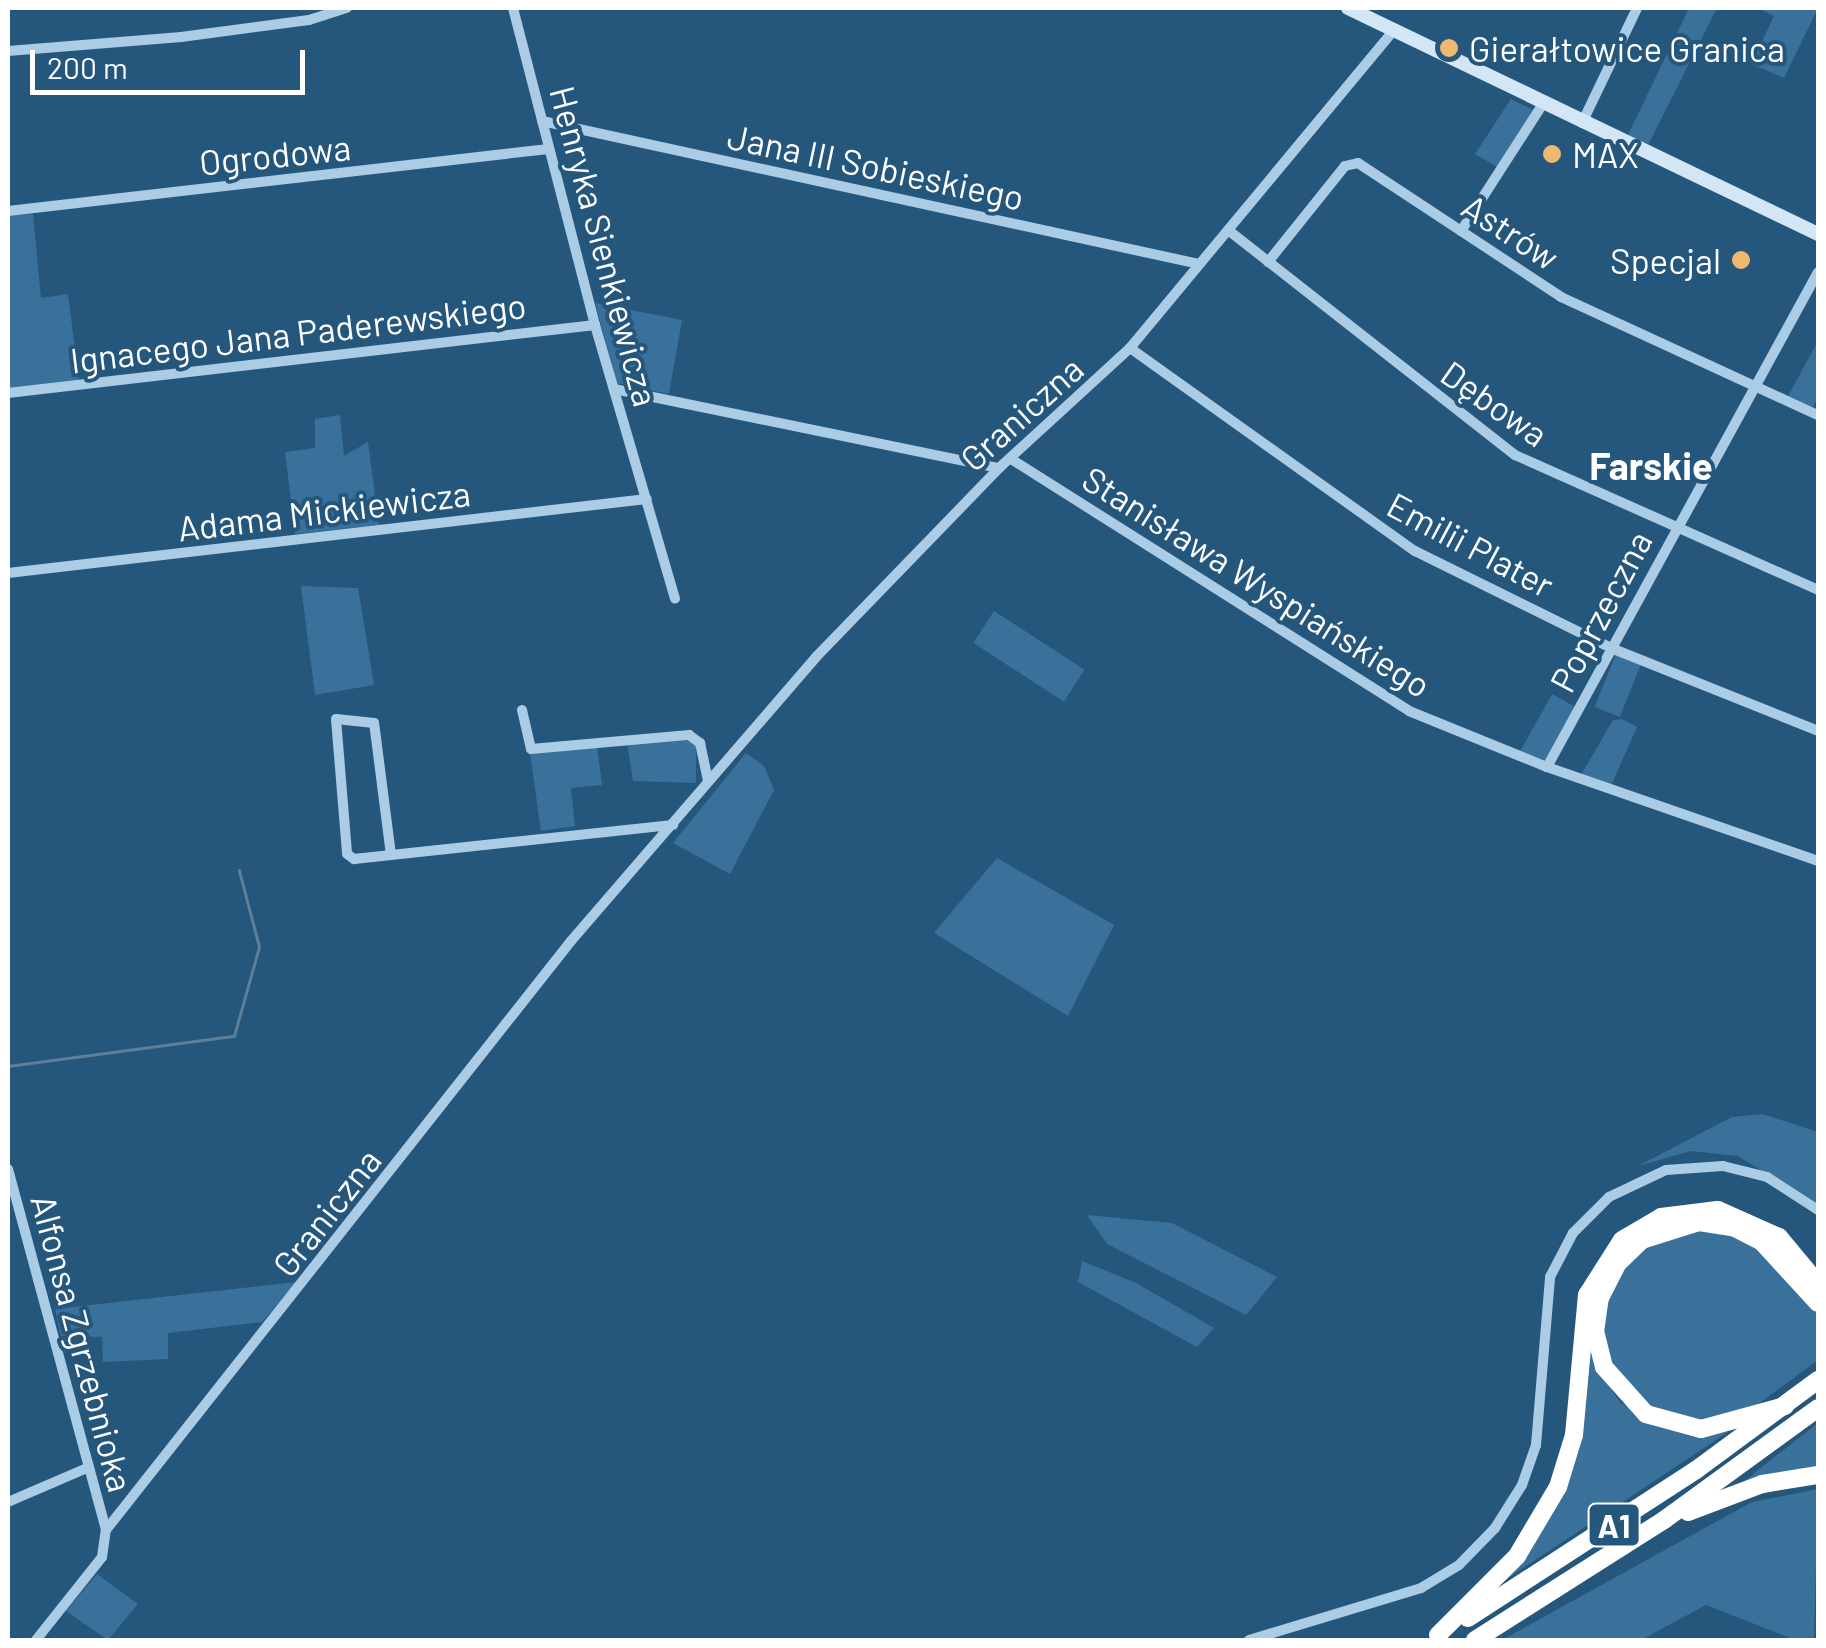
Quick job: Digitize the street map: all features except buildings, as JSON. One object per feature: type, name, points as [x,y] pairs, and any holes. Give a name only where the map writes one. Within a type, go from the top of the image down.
[{"type":"highway","points":[[1434,1638],[1517,1556],[1548,1509],[1574,1435],[1587,1295],[1622,1240],[1661,1217],[1718,1210],[1779,1238],[1818,1284]]},
{"type":"highway","points":[[1784,1406],[1700,1429],[1646,1414],[1604,1367],[1596,1332],[1600,1298],[1631,1249],[1666,1228],[1699,1222],[1736,1228],[1761,1241],[1818,1304]]},
{"type":"highway","name":"A1","points":[[1434,1638],[1566,1558],[1818,1380]]},
{"type":"highway","name":"A1","points":[[1475,1640],[1664,1520],[1818,1408]]},
{"type":"highway","points":[[1664,1520],[1762,1484],[1818,1475]]},
{"type":"main road","points":[[1348,8],[1582,124],[1818,234]]},
{"type":"street","points":[[8,51],[181,38],[308,20],[348,8]]},
{"type":"street","name":"Henryka Sienkiewicza","points":[[513,8],[595,325],[675,599]]},
{"type":"street","points":[[1582,124],[1636,8]]},
{"type":"street","name":"Graniczna","points":[[36,1640],[102,1557],[106,1530],[571,941],[817,656],[999,468],[1130,348],[1392,29]]},
{"type":"street","points":[[1461,231],[1543,104]]},
{"type":"street","name":"Jana III Sobieskiego","points":[[542,121],[1200,264]]},
{"type":"street","name":"Ogrodowa","points":[[8,212],[548,149]]},
{"type":"street","name":"Astrów","points":[[1268,262],[1350,164],[1561,297],[1818,415]]},
{"type":"street","name":"Dębowa","points":[[1228,230],[1515,456],[1818,590]]},
{"type":"street","name":"Poprzeczna","points":[[1547,766],[1818,272]]},
{"type":"street","name":"Ignacego Jana Paderewskiego","points":[[8,393],[595,325]]},
{"type":"street","name":"Emilii Plater","points":[[1130,348],[1415,551],[1611,648],[1818,731]]},
{"type":"street","points":[[614,389],[999,468]]},
{"type":"street","name":"Stanisława Wyspiańskiego","points":[[1011,459],[1408,711],[1547,766],[1818,861]]},
{"type":"street","name":"Adama Mickiewicza","points":[[8,573],[647,498]]},
{"type":"street","points":[[522,710],[532,749],[690,735],[700,743],[708,782]]},
{"type":"street","points":[[391,854],[374,722],[333,720],[348,854],[354,860],[673,825]]},
{"type":"street","points":[[1249,1640],[1421,1588],[1459,1564],[1494,1528],[1522,1484],[1536,1445],[1550,1277],[1573,1234],[1609,1197],[1666,1170],[1723,1166],[1768,1177],[1818,1210]]},
{"type":"street","name":"Alfonsa Zgrzebnioka","points":[[8,1170],[106,1530]]},
{"type":"street","points":[[8,1502],[87,1468]]},
{"type":"shaded area","points":[[1689,8],[1717,8],[1647,147],[1627,137]]},
{"type":"shaded area","points":[[1758,8],[1818,8],[1784,78],[1751,64],[1774,16]]},
{"type":"shaded area","points":[[1511,99],[1533,110],[1499,168],[1475,154]]},
{"type":"shaded area","points":[[33,214],[41,298],[68,294],[79,381],[8,389],[8,215]]},
{"type":"shaded area","points":[[595,303],[682,320],[669,394],[617,383]]},
{"type":"shaded area","points":[[1818,341],[1818,398],[1813,407],[1788,396]]},
{"type":"shaded area","points":[[340,415],[344,456],[368,442],[379,525],[295,534],[285,452],[315,448],[315,419]]},
{"type":"shaded area","points":[[301,586],[358,588],[374,685],[315,695]]},
{"type":"shaded area","points":[[994,611],[1085,670],[1064,702],[973,643]]},
{"type":"shaded area","points":[[1616,654],[1641,664],[1620,717],[1595,707]]},
{"type":"shaded area","points":[[1552,694],[1575,707],[1543,764],[1520,752]]},
{"type":"shaded area","points":[[1622,719],[1637,727],[1610,788],[1581,775],[1613,720]]},
{"type":"shaded area","points":[[689,740],[696,744],[696,783],[633,781],[627,742]]},
{"type":"shaded area","points":[[597,746],[602,785],[571,788],[575,826],[541,831],[530,753]]},
{"type":"shaded area","points":[[746,753],[764,766],[774,790],[730,874],[673,843]]},
{"type":"shaded area","points":[[997,858],[1114,925],[1068,1016],[934,933]]},
{"type":"shaded area","points":[[1763,1114],[1818,1132],[1818,1206],[1738,1156],[1691,1151],[1638,1166],[1732,1117]]},
{"type":"shaded area","points":[[1702,1214],[1740,1221],[1773,1241],[1803,1271],[1818,1294],[1773,1245],[1724,1220],[1678,1219],[1629,1243],[1604,1274],[1592,1310],[1590,1339],[1602,1376],[1620,1402],[1652,1424],[1683,1433],[1728,1432],[1499,1584],[1542,1531],[1573,1461],[1589,1311],[1603,1270],[1626,1242],[1643,1230],[1663,1220]]},
{"type":"shaded area","points":[[1087,1215],[1172,1223],[1277,1277],[1246,1315],[1107,1244]]},
{"type":"shaded area","points":[[1722,1230],[1768,1254],[1818,1310],[1818,1360],[1754,1407],[1706,1422],[1648,1409],[1611,1369],[1601,1316],[1621,1265],[1666,1233]]},
{"type":"shaded area","points":[[1082,1261],[1136,1283],[1214,1328],[1197,1347],[1078,1282]]},
{"type":"shaded area","points":[[297,1282],[262,1322],[168,1333],[168,1359],[103,1362],[102,1337],[61,1336],[55,1309]]},
{"type":"shaded area","points":[[1818,1423],[1818,1469],[1744,1482],[1758,1470]]},
{"type":"shaded area","points":[[1818,1489],[1814,1640],[1795,1640],[1706,1605],[1641,1640],[1502,1640],[1752,1502]]},
{"type":"shaded area","points":[[97,1574],[138,1604],[108,1640],[66,1611]]},
{"type":"waterway","points":[[8,1066],[234,1036],[259,947],[239,871]]},
{"type":"place","name":"Gierałtowice Granica","points":[[1449,48]]},
{"type":"place","name":"MAX","points":[[1552,154]]},
{"type":"place","name":"Specjal","points":[[1741,260]]},
{"type":"district","name":"Farskie","points":[[1651,466]]}]
